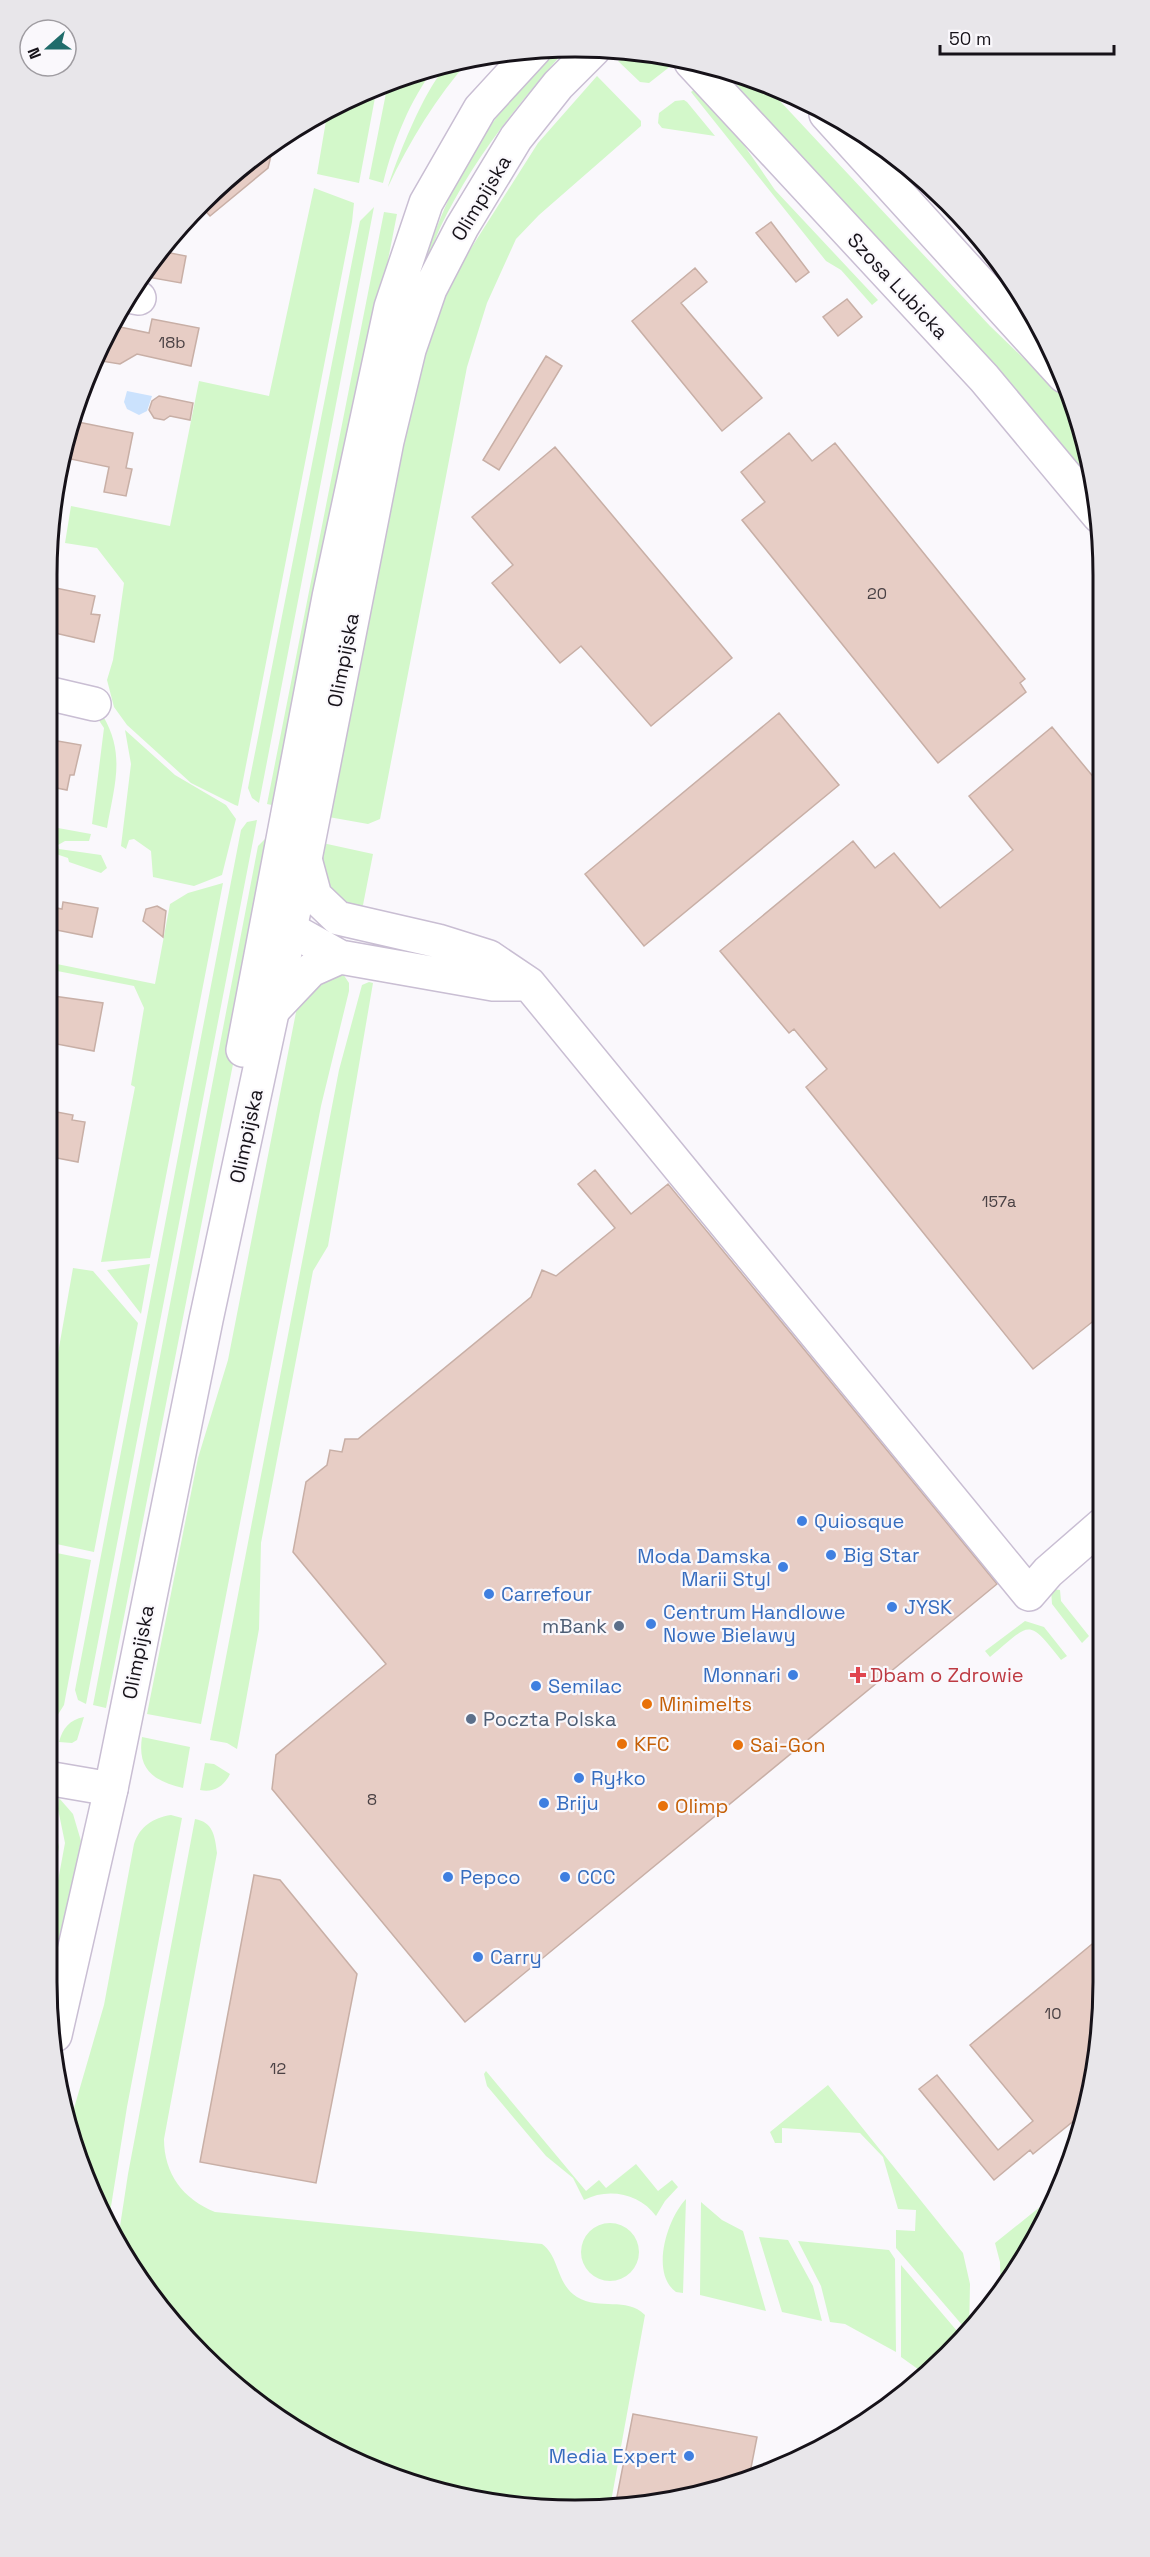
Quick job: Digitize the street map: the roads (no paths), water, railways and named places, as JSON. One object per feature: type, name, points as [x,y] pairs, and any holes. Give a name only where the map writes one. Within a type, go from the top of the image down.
[{"type":"main road","name":"Olimpijska","points":[[58,2021],[111,1789],[206,1320],[305,859],[387,441],[409,350],[430,289],[462,227],[516,138],[558,85],[586,57]]},
{"type":"main road","name":"Olimpijska","points":[[206,1320],[244,1038],[329,597],[391,307],[426,203],[480,109],[525,59]]},
{"type":"main road","name":"Szosa Lubicka","points":[[701,73],[984,378],[1088,503]]},
{"type":"main road","points":[[841,130],[1043,353]]},
{"type":"main road","points":[[57,696],[94,704]]},
{"type":"main road","points":[[305,859],[315,896],[338,918]]},
{"type":"main road","points":[[273,888],[290,929],[340,957],[493,984],[529,984]]},
{"type":"main road","points":[[260,958],[290,929],[338,918],[438,941],[489,957],[529,984],[1029,1594],[1048,1572],[1093,1533]]},
{"type":"main road","points":[[273,1010],[311,970],[340,957]]},
{"type":"main road","points":[[57,1780],[111,1789]]},
{"type":"main road","name":"Olimpijska","points":[[60,2037],[68,1983]]},
{"type":"water","points":[[127,391],[152,396],[147,411],[139,415],[127,409],[124,402]]},
{"type":"place","name":"Quiosque","points":[[802,1521]]},
{"type":"place","name":"Big Star","points":[[831,1555]]},
{"type":"place","name":"Moda Damska Marii Styl","points":[[783,1567]]},
{"type":"place","name":"Carrefour","points":[[489,1594]]},
{"type":"place","name":"JYSK","points":[[892,1607]]},
{"type":"place","name":"Centrum Handlowe Nowe Bielawy","points":[[651,1624]]},
{"type":"place","name":"mBank","points":[[619,1626]]},
{"type":"place","name":"Monnari","points":[[793,1675]]},
{"type":"place","name":"Dbam o Zdrowie","points":[[858,1675]]},
{"type":"place","name":"Semilac","points":[[536,1686]]},
{"type":"place","name":"Minimelts","points":[[647,1704]]},
{"type":"place","name":"Poczta Polska","points":[[471,1719]]},
{"type":"place","name":"KFC","points":[[622,1744]]},
{"type":"place","name":"Sai-Gon","points":[[738,1745]]},
{"type":"place","name":"Ryłko","points":[[579,1778]]},
{"type":"place","name":"Briju","points":[[544,1803]]},
{"type":"place","name":"Olimp","points":[[663,1806]]},
{"type":"place","name":"Pepco","points":[[448,1877]]},
{"type":"place","name":"CCC","points":[[565,1877]]},
{"type":"place","name":"Carry","points":[[478,1957]]},
{"type":"place","name":"Media Expert","points":[[689,2456]]}]
